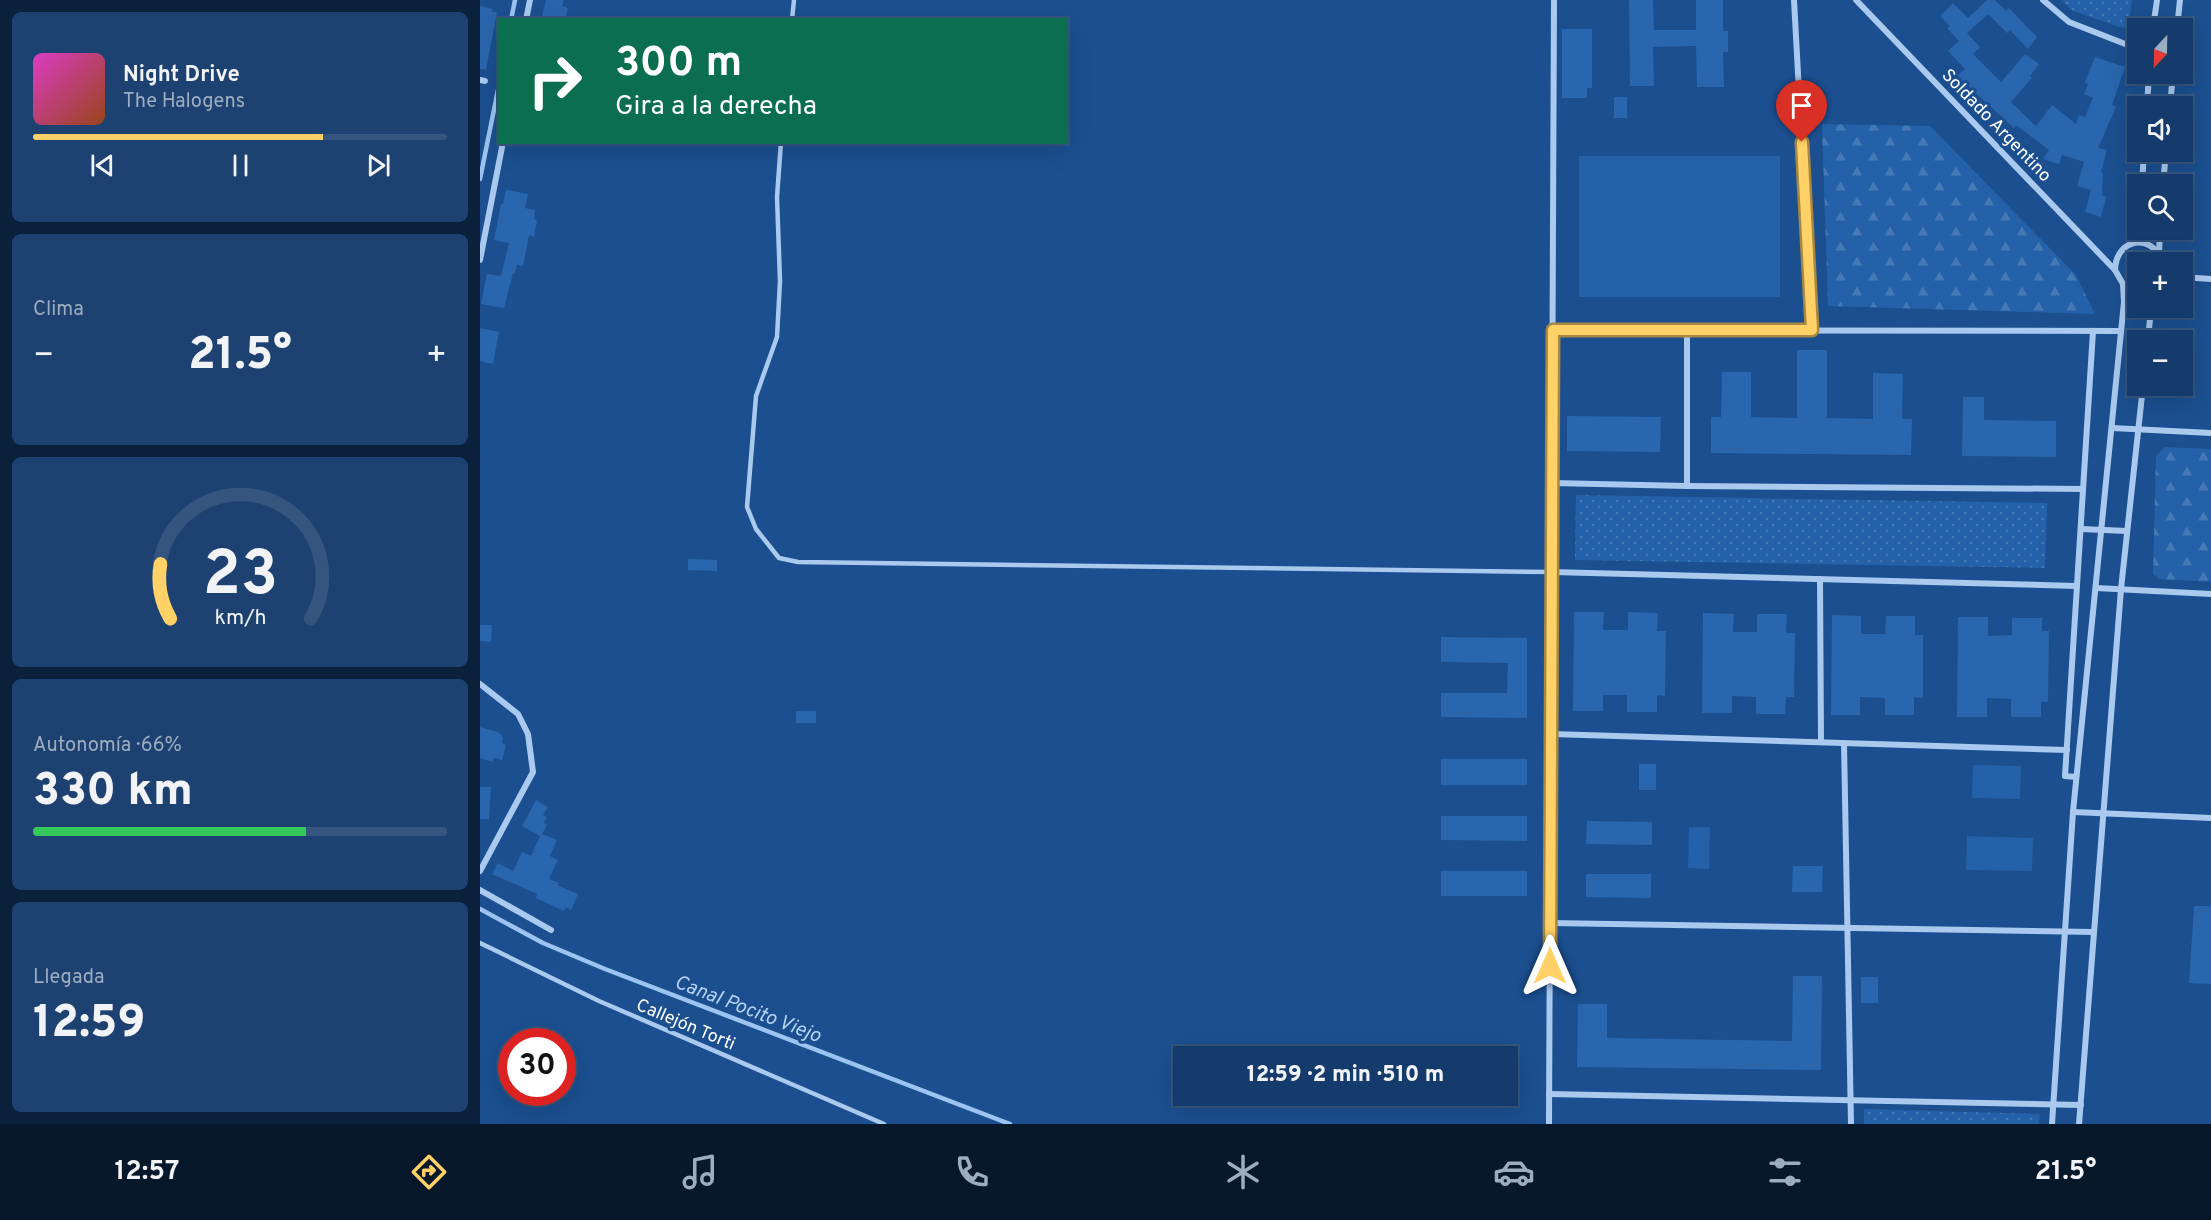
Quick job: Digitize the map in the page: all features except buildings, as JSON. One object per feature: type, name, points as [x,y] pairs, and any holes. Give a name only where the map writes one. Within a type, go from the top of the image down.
[{"type":"street","points":[[526,18],[530,0]]},
{"type":"street","points":[[1549,1124],[1554,0]]},
{"type":"street","points":[[1794,0],[1812,330]]},
{"type":"street","name":"Soldado Argentino","points":[[1856,0],[2115,270],[2123,284]]},
{"type":"street","points":[[2043,0],[2068,22],[2127,45]]},
{"type":"street","points":[[2155,18],[2157,0]]},
{"type":"street","points":[[2178,18],[2180,0]]},
{"type":"street","points":[[480,260],[503,144]]},
{"type":"street","points":[[2115,270],[2118,254],[2133,240]]},
{"type":"street","points":[[2131,244],[2147,244],[2156,252]]},
{"type":"street","points":[[2193,278],[2211,279]]},
{"type":"street","points":[[2123,284],[2127,286]]},
{"type":"street","points":[[2052,1124],[2073,812],[2125,295],[2123,284]]},
{"type":"street","points":[[1553,330],[2121,331]]},
{"type":"street","points":[[1687,330],[1687,486]]},
{"type":"street","points":[[2076,777],[2065,776],[2093,331]]},
{"type":"street","points":[[2079,1124],[2121,589],[2142,396]]},
{"type":"street","points":[[2112,428],[2211,433]]},
{"type":"street","points":[[1552,483],[2083,489]]},
{"type":"street","points":[[2081,529],[2127,531]]},
{"type":"street","points":[[1552,572],[2077,586]]},
{"type":"street","points":[[1820,579],[1821,742]]},
{"type":"street","points":[[2096,588],[2211,594]]},
{"type":"street","points":[[480,684],[518,714],[528,734],[533,772],[480,871]]},
{"type":"street","points":[[1551,734],[2067,750]]},
{"type":"street","points":[[1844,743],[1851,1124]]},
{"type":"street","points":[[2073,812],[2211,818]]},
{"type":"street","points":[[480,890],[551,930]]},
{"type":"street","points":[[1550,923],[2093,932]]},
{"type":"street","points":[[1549,1094],[2081,1105]]},
{"type":"lane","points":[[792,18],[794,0]]},
{"type":"lane","points":[[781,144],[777,196],[780,281],[777,338],[756,396],[747,507],[756,529],[779,558],[798,562],[1552,572]]},
{"type":"lane","name":"Callejón Torti","points":[[480,943],[599,1001],[884,1124]]},
{"type":"green space","points":[[2061,0],[2132,0],[2126,28],[2071,10]]},
{"type":"green space","points":[[1822,124],[1930,126],[2076,275],[2095,314],[1828,306]]},
{"type":"green space","points":[[1579,156],[1780,156],[1780,297],[1579,297]]},
{"type":"green space","points":[[2165,447],[2211,449],[2211,582],[2159,579],[2153,574],[2156,456]]},
{"type":"green space","points":[[1576,495],[2047,503],[2045,568],[1575,560]]},
{"type":"green space","points":[[1973,765],[2021,766],[2020,799],[1972,798]]},
{"type":"green space","points":[[1689,827],[1710,827],[1709,869],[1688,868]]},
{"type":"green space","points":[[1967,836],[2033,838],[2032,871],[1966,870]]},
{"type":"green space","points":[[1864,1109],[2040,1114],[2039,1124],[1864,1124]]},
{"type":"waterway","name":"Canal Pocito Viejo","points":[[511,18],[515,0]]},
{"type":"waterway","name":"Canal Pocito Viejo","points":[[480,179],[498,90]]},
{"type":"waterway","name":"Canal Pocito Viejo","points":[[480,909],[543,943],[605,969],[1010,1124]]},
{"type":"route","points":[[1550,966],[1553,330],[1812,330],[1802,142]]}]
